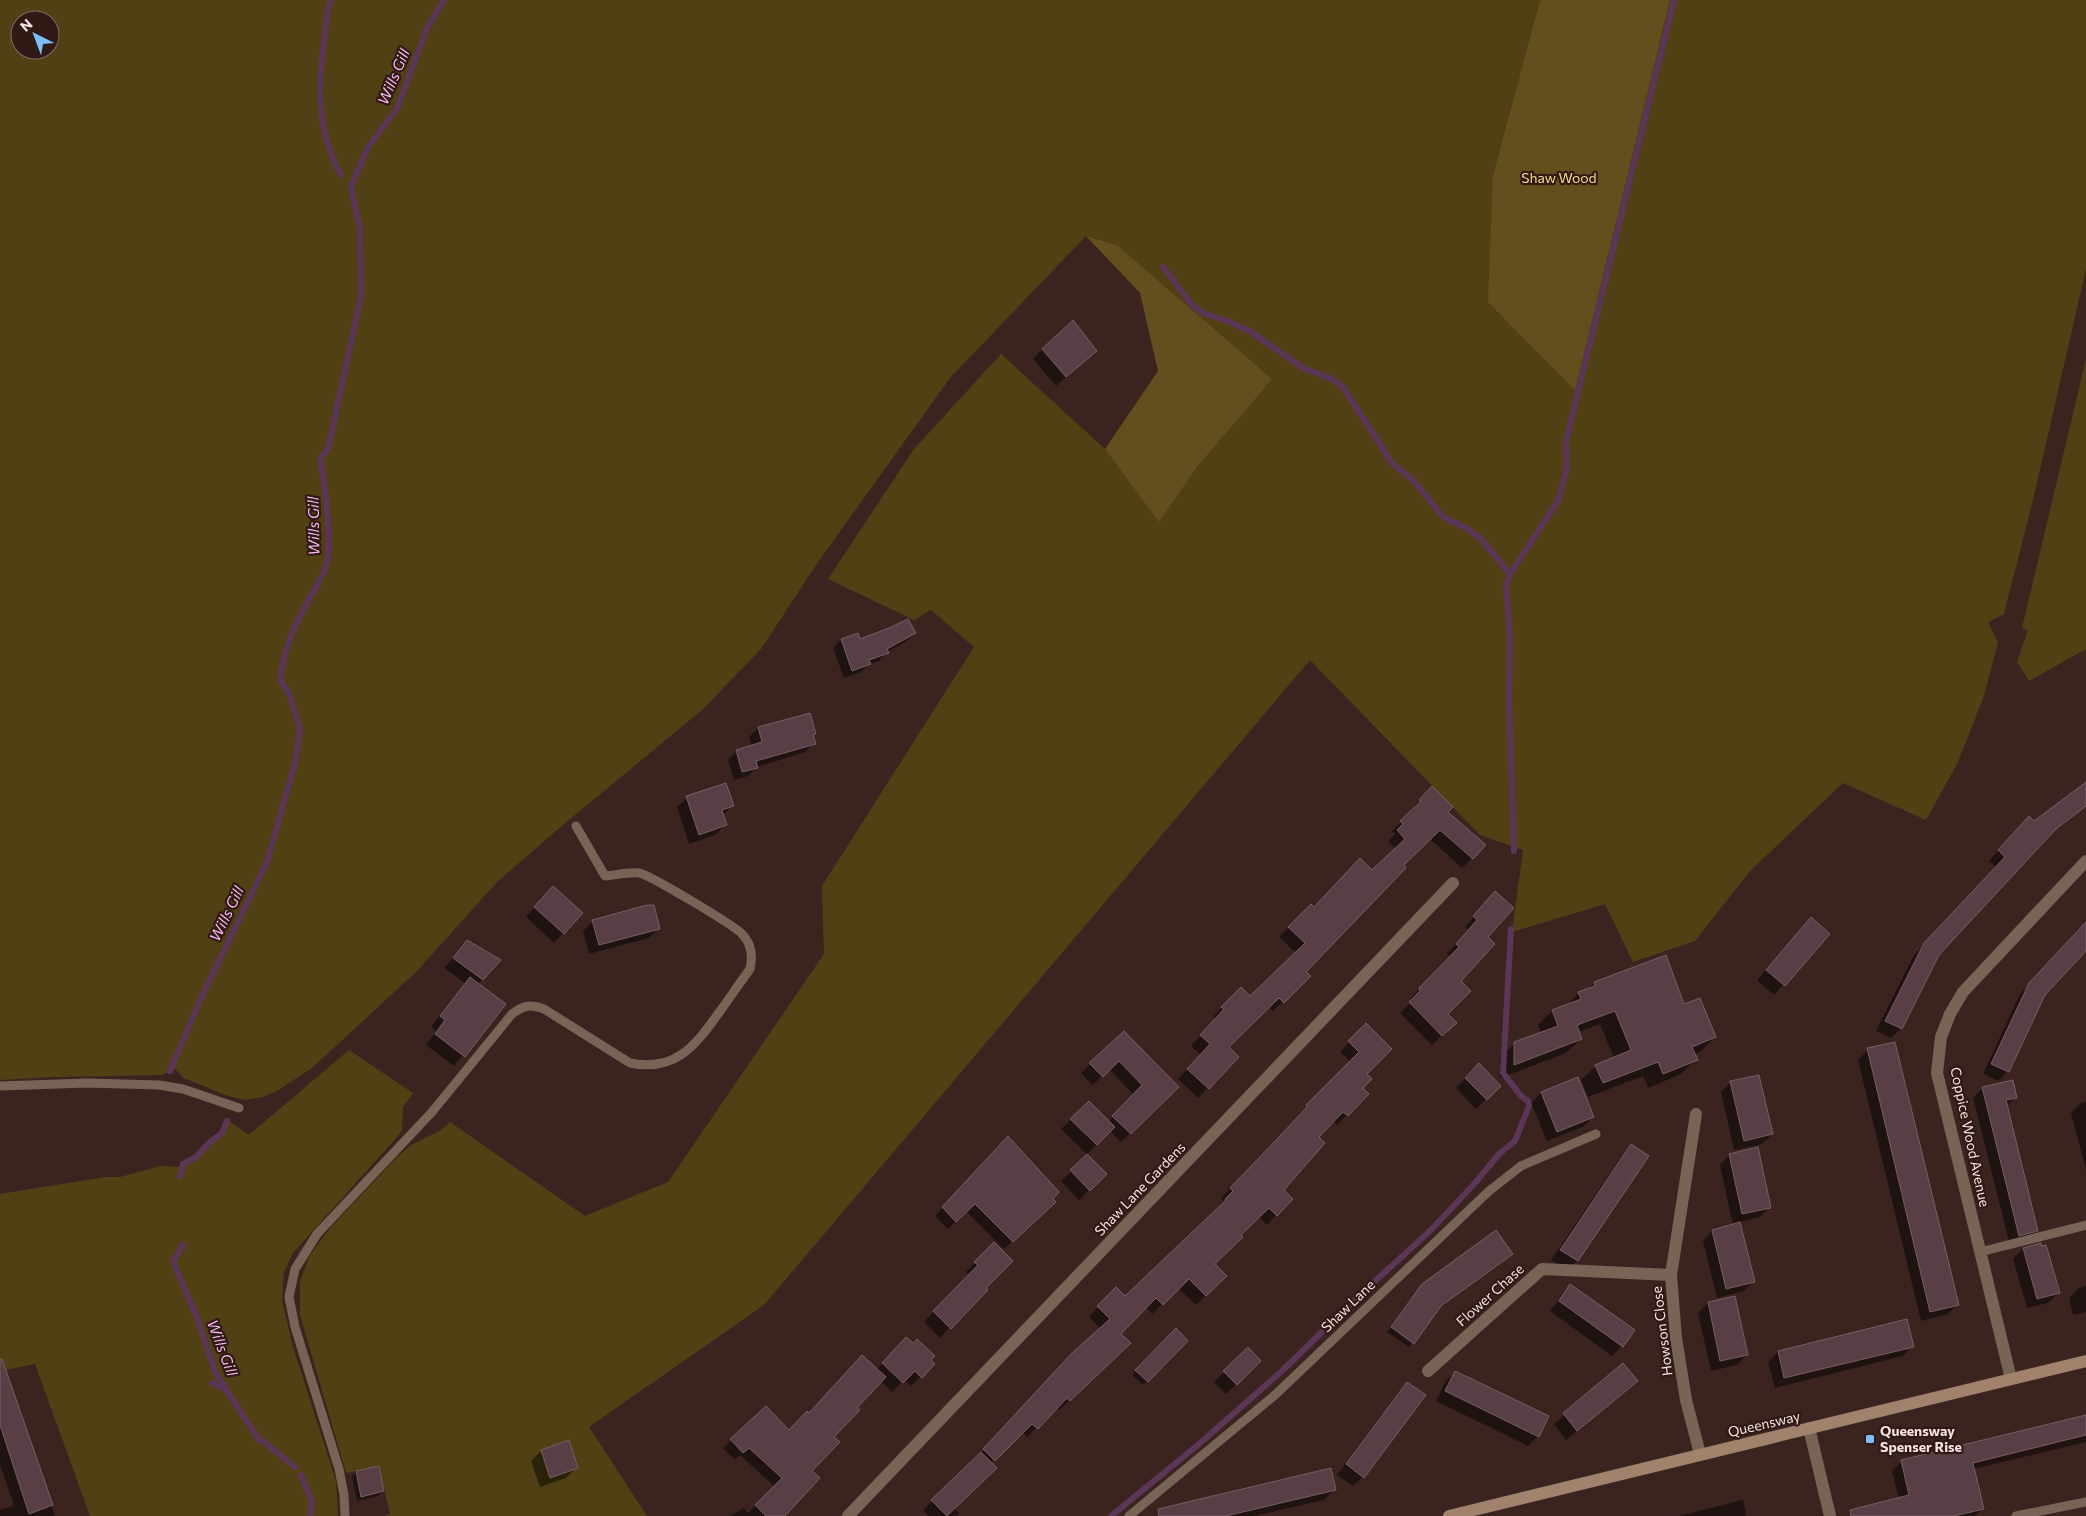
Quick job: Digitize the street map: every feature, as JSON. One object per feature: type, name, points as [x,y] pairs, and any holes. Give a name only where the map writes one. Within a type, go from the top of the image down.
[{"type":"street","name":"Coppice Wood Avenue","points":[[2011,1379],[1937,1073],[1940,1037],[1950,1014],[1963,992],[2086,861]]},
{"type":"street","name":"Shaw Lane Gardens","points":[[848,1516],[1453,883]]},
{"type":"street","name":"Howson Close","points":[[1696,1114],[1671,1275],[1676,1338],[1686,1400],[1700,1454]]},
{"type":"street","name":"Flower Chase","points":[[1428,1371],[1542,1268],[1671,1275]]},
{"type":"street","name":"Queensway","points":[[1449,1516],[2086,1361]]},
{"type":"street","points":[[1809,1428],[1830,1516]]},
{"type":"lane","points":[[345,1516],[344,1495],[340,1475],[295,1327],[289,1297],[296,1269],[318,1234],[432,1112],[512,1014],[521,1007],[532,1005],[544,1010],[630,1063],[643,1065],[663,1064],[682,1055],[699,1040],[750,969],[752,958],[750,946],[743,934],[641,873],[605,876],[576,826]]},
{"type":"lane","points":[[0,1086],[87,1083],[159,1085],[183,1088],[239,1108]]},
{"type":"lane","name":"Shaw Lane","points":[[1130,1516],[1275,1395],[1489,1191],[1521,1166],[1596,1134]]},
{"type":"lane","points":[[1980,1252],[2086,1224]]},
{"type":"lane","points":[[2016,1516],[2086,1502]]},
{"type":"shaded area","points":[[0,0],[1540,0],[1493,175],[1574,389],[1670,0],[2086,0],[2086,269],[2033,500],[2004,614],[1988,622],[1998,642],[1984,696],[1958,762],[1926,820],[1843,783],[1750,871],[1695,941],[1633,962],[1605,904],[1512,932],[1523,850],[1480,835],[1310,660],[764,1305],[589,1427],[647,1516],[384,1516],[390,1514],[379,1466],[346,1473],[300,1315],[300,1281],[310,1255],[330,1228],[399,1155],[413,1144],[441,1130],[450,1122],[585,1216],[668,1182],[824,954],[822,886],[974,647],[931,610],[914,620],[828,579],[914,449],[1001,354],[1105,449],[1159,521],[1197,467],[1271,379],[1117,245],[1086,236],[950,378],[816,565],[761,649],[702,710],[498,881],[416,972],[312,1068],[277,1091],[263,1097],[245,1100],[228,1096],[184,1078],[175,1069],[161,1075],[0,1080]]},
{"type":"shaded area","points":[[2086,359],[2086,649],[2029,681],[2017,662],[2028,630],[2022,628]]},
{"type":"shaded area","points":[[349,1050],[413,1093],[403,1107],[402,1130],[397,1137],[293,1253],[284,1273],[282,1301],[293,1347],[336,1481],[338,1516],[90,1516],[35,1364],[0,1371],[0,1194],[105,1177],[120,1177],[160,1166],[184,1167],[225,1133],[229,1121],[249,1135]]},
{"type":"green space","name":"Shaw Wood","points":[[1540,0],[1670,0],[1575,390],[1488,302],[1493,175]]},
{"type":"green space","points":[[1086,236],[1117,245],[1272,379],[1197,467],[1159,522],[1105,449],[1158,371],[1140,293]]},
{"type":"building","points":[[1073,320],[1097,351],[1066,377],[1042,349]]},
{"type":"building","points":[[908,619],[916,633],[887,649],[889,653],[869,660],[871,664],[852,671],[841,639],[858,633],[860,639]]},
{"type":"building","points":[[810,713],[816,734],[813,735],[816,744],[756,761],[758,768],[742,772],[736,750],[762,742],[758,727]]},
{"type":"building","points":[[2086,782],[2086,806],[2056,829],[1939,955],[1902,1029],[1885,1021],[1924,943],[2005,857],[1998,850],[2029,816],[2034,821]]},
{"type":"building","points":[[726,783],[734,806],[722,810],[727,825],[699,835],[686,796]]},
{"type":"building","points":[[1432,786],[1453,807],[1448,812],[1486,845],[1473,859],[1440,830],[1404,865],[1406,868],[1306,972],[1311,976],[1284,1003],[1279,998],[1229,1047],[1239,1057],[1209,1089],[1187,1069],[1210,1044],[1200,1035],[1224,1009],[1221,1007],[1241,987],[1250,996],[1305,943],[1288,927],[1311,904],[1314,907],[1360,858],[1372,870],[1405,839],[1397,830],[1403,824],[1400,821],[1421,801],[1419,800]]},
{"type":"building","points":[[553,886],[583,913],[564,934],[534,907]]},
{"type":"building","points":[[1495,891],[1514,908],[1488,937],[1495,944],[1461,981],[1471,991],[1448,1014],[1457,1023],[1442,1036],[1409,1002],[1420,991],[1419,988],[1459,947],[1456,944],[1477,920],[1473,916]]},
{"type":"building","points":[[647,905],[654,905],[660,929],[599,945],[592,920]]},
{"type":"building","points":[[1811,917],[1830,934],[1785,986],[1766,970]]},
{"type":"building","points":[[2086,922],[2086,951],[2045,995],[2009,1072],[1991,1064],[2029,983]]},
{"type":"building","points":[[467,940],[501,960],[483,980],[453,958]]},
{"type":"building","points":[[1666,955],[1684,1004],[1700,998],[1716,1037],[1692,1047],[1698,1060],[1663,1074],[1658,1062],[1603,1083],[1595,1065],[1631,1050],[1615,1011],[1577,1025],[1582,1039],[1514,1065],[1514,1042],[1558,1026],[1552,1010],[1581,999],[1578,992],[1595,986],[1594,982]]},
{"type":"building","points":[[470,977],[506,1004],[465,1057],[435,1034],[445,1020],[440,1016]]},
{"type":"building","points":[[1366,1023],[1392,1049],[1367,1074],[1372,1079],[1363,1088],[1369,1094],[1348,1116],[1343,1112],[1319,1137],[1325,1143],[1284,1190],[1293,1199],[1277,1216],[1269,1208],[1241,1235],[1243,1237],[1215,1264],[1227,1276],[1206,1296],[1189,1279],[1163,1305],[1156,1298],[1121,1334],[1131,1343],[1070,1401],[1067,1398],[1038,1429],[1032,1424],[995,1461],[983,1449],[1072,1353],[1110,1319],[1097,1306],[1116,1287],[1125,1296],[1226,1200],[1233,1191],[1230,1188],[1307,1107],[1306,1105],[1359,1052],[1348,1041]]},
{"type":"building","points":[[1124,1031],[1179,1087],[1131,1134],[1112,1116],[1142,1085],[1119,1061],[1103,1077],[1089,1063]]},
{"type":"building","points":[[1895,1042],[1959,1305],[1930,1312],[1867,1048]]},
{"type":"building","points":[[1479,1063],[1501,1086],[1487,1100],[1465,1078]]},
{"type":"building","points":[[1759,1075],[1773,1134],[1744,1141],[1730,1081]]},
{"type":"building","points":[[1578,1077],[1594,1117],[1557,1132],[1541,1092]]},
{"type":"building","points":[[2013,1080],[2017,1098],[2006,1100],[2038,1231],[2019,1236],[1982,1087]]},
{"type":"building","points":[[1089,1101],[1115,1127],[1097,1145],[1070,1119]]},
{"type":"building","points":[[1008,1136],[1059,1192],[1053,1199],[1056,1202],[1013,1242],[975,1204],[956,1222],[942,1207]]},
{"type":"building","points":[[1631,1144],[1649,1156],[1578,1261],[1560,1250]]},
{"type":"building","points":[[1758,1147],[1771,1208],[1742,1214],[1729,1154]]},
{"type":"building","points":[[1087,1154],[1107,1174],[1090,1191],[1070,1170]]},
{"type":"building","points":[[1740,1222],[1755,1282],[1726,1289],[1712,1230]]},
{"type":"building","points":[[1496,1230],[1513,1254],[1441,1306],[1414,1344],[1391,1327],[1422,1284]]},
{"type":"building","points":[[994,1242],[1013,1261],[986,1288],[988,1290],[951,1329],[933,1311],[978,1265],[974,1262]]},
{"type":"building","points":[[2041,1243],[2042,1246],[2046,1245],[2060,1293],[2037,1299],[2023,1248]]},
{"type":"building","points":[[1570,1284],[1635,1330],[1623,1347],[1559,1301]]},
{"type":"building","points":[[1735,1296],[1748,1355],[1720,1361],[1708,1302]]},
{"type":"building","points":[[1907,1319],[1914,1347],[1784,1378],[1778,1351]]},
{"type":"building","points":[[1176,1328],[1188,1341],[1148,1382],[1135,1370]]},
{"type":"building","points":[[906,1337],[913,1343],[917,1339],[935,1356],[931,1360],[935,1364],[922,1378],[915,1371],[903,1383],[882,1363]]},
{"type":"building","points":[[1248,1347],[1261,1361],[1237,1385],[1223,1371]]},
{"type":"building","points":[[862,1355],[886,1377],[857,1408],[860,1410],[834,1437],[840,1442],[812,1471],[820,1478],[785,1516],[766,1516],[755,1505],[782,1478],[749,1448],[743,1453],[730,1439],[766,1406],[789,1430],[807,1411],[809,1413]]},
{"type":"building","points":[[0,1359],[2,1359],[53,1505],[29,1514],[0,1425]]},
{"type":"building","points":[[1623,1363],[1638,1381],[1577,1431],[1563,1413]]},
{"type":"building","points":[[1455,1371],[1549,1416],[1539,1437],[1445,1391]]},
{"type":"building","points":[[1407,1382],[1426,1395],[1364,1478],[1346,1464]]},
{"type":"building","points":[[2086,1415],[2086,1435],[1973,1463],[1984,1509],[1954,1516],[1851,1516],[1850,1510],[1909,1495],[1901,1460]]},
{"type":"building","points":[[569,1440],[578,1468],[550,1478],[541,1450]]},
{"type":"building","points":[[981,1452],[997,1468],[947,1516],[931,1500]]},
{"type":"building","points":[[379,1466],[384,1491],[361,1497],[356,1471]]},
{"type":"building","points":[[1331,1468],[1336,1490],[1226,1516],[1159,1516],[1158,1509]]},
{"type":"waterway","name":"Wills Gill","points":[[331,0],[328,8],[321,72],[321,113],[331,154],[341,175]]},
{"type":"waterway","name":"Wills Gill","points":[[170,1071],[202,996],[267,862],[295,763],[300,729],[289,693],[280,680],[290,639],[322,575],[328,556],[328,513],[320,459],[328,449],[361,296],[360,229],[351,187],[368,147],[397,109],[427,28],[444,0]]},
{"type":"waterway","points":[[1510,574],[1558,501],[1567,467],[1566,441],[1674,0]]},
{"type":"waterway","points":[[1163,267],[1193,306],[1205,314],[1228,321],[1251,332],[1303,368],[1332,379],[1343,387],[1392,463],[1413,480],[1443,517],[1468,529],[1481,539],[1510,574],[1506,585],[1510,639],[1509,701],[1514,851]]},
{"type":"waterway","points":[[1111,1516],[1199,1444],[1282,1371],[1362,1293],[1430,1231],[1476,1182],[1499,1154],[1515,1141],[1529,1106],[1528,1101],[1521,1096],[1503,1073],[1511,929]]},
{"type":"waterway","name":"Wills Gill","points":[[180,1176],[183,1164],[196,1157],[222,1133],[227,1121]]},
{"type":"waterway","name":"Wills Gill","points":[[183,1245],[174,1260],[175,1266],[196,1315],[216,1374],[259,1440],[295,1467]]},
{"type":"waterway","points":[[212,1383],[225,1389]]},
{"type":"waterway","name":"Wills Gill","points":[[301,1475],[312,1501],[310,1516]]},
{"type":"place","name":"Queensway Spenser Rise","points":[[1870,1439]]}]
